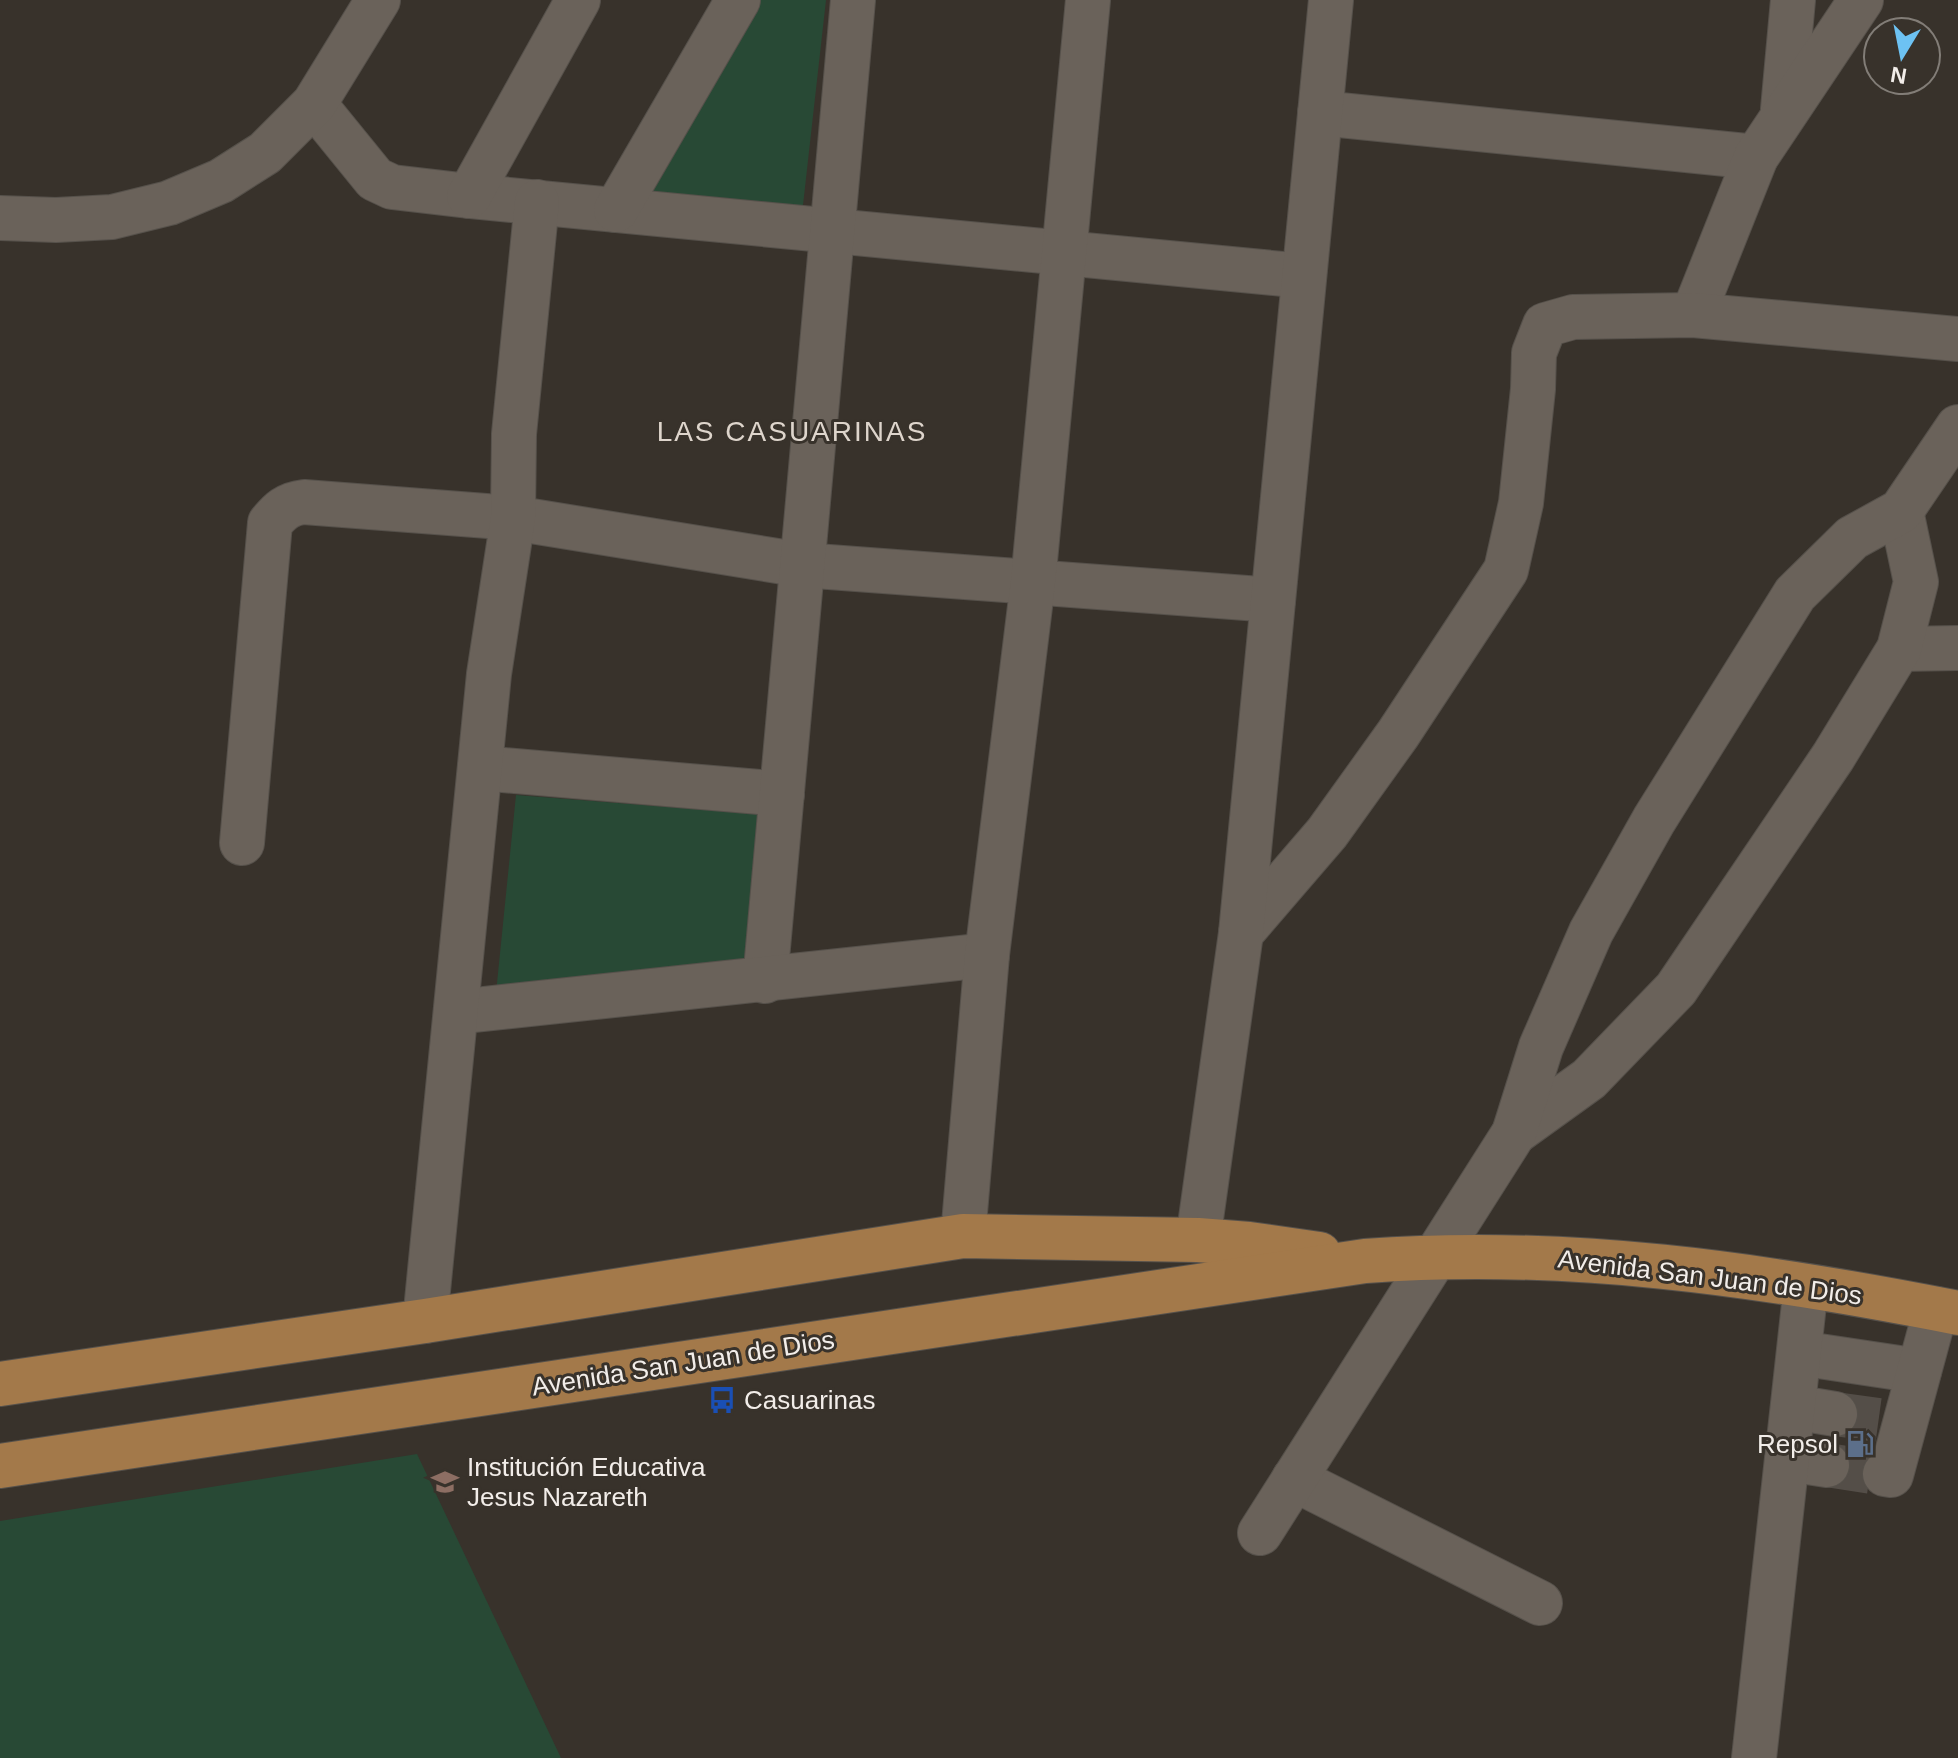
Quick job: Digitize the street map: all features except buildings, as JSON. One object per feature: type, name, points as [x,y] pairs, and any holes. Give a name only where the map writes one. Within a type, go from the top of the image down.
[{"type":"main road","name":"Avenida San Juan de Dios","points":[[0,1384],[963,1236],[1198,1240],[1365,1261]]},
{"type":"main road","name":"Avenida San Juan de Dios","points":[[0,1466],[1365,1261],[1437,1255],[1535,1256],[1647,1264],[1806,1286],[1947,1311]]},
{"type":"street","points":[[469,196],[578,0]]},
{"type":"street","points":[[616,210],[738,0]]},
{"type":"street","points":[[765,981],[853,0]]},
{"type":"street","points":[[963,1236],[987,955],[1033,582],[1088,0]]},
{"type":"street","points":[[1198,1240],[1241,933],[1331,0]]},
{"type":"street","points":[[1782,115],[1793,0]]},
{"type":"street","points":[[1693,315],[1756,157],[1861,0]]},
{"type":"street","points":[[0,218],[56,220],[112,217],[169,203],[221,181],[265,153],[314,104],[376,1]]},
{"type":"street","points":[[314,104],[375,179],[392,187],[1304,276]]},
{"type":"street","points":[[1320,113],[1756,157]]},
{"type":"street","points":[[425,1321],[489,674],[513,518],[514,434],[537,202]]},
{"type":"street","points":[[1241,933],[1327,833],[1398,734],[1506,570],[1521,503],[1534,353],[1545,325],[1573,317],[1693,315],[1958,339]]},
{"type":"street","points":[[1260,1533],[1514,1133],[1541,1047],[1591,932],[1654,820],[1795,594],[1852,538],[1901,511],[1958,427]]},
{"type":"street","points":[[242,843],[270,523],[280,510],[291,503],[513,518],[802,565],[1273,600]]},
{"type":"street","points":[[1514,1133],[1589,1079],[1676,989],[1833,757],[1899,649],[1916,582],[1901,511]]},
{"type":"street","points":[[1899,649],[1958,648]]},
{"type":"street","points":[[480,768],[782,794]]},
{"type":"street","points":[[456,1012],[987,955]]},
{"type":"street","points":[[1754,1758],[1814,1411],[1799,1353],[1806,1286]]},
{"type":"street","points":[[1885,1474],[1891,1475],[1899,1423],[1947,1311]]},
{"type":"street","points":[[1799,1353],[1919,1371]]},
{"type":"street","points":[[1294,1479],[1540,1603]]},
{"type":"green space","points":[[759,0],[826,0],[802,214],[647,199]]},
{"type":"green space","points":[[516,795],[758,814],[749,967],[496,993]]},
{"type":"green space","points":[[417,1454],[561,1758],[0,1758],[0,1521]]},
{"type":"tunnel","points":[[1835,1414],[1893,1422]]},
{"type":"tunnel","points":[[1827,1465],[1885,1474]]},
{"type":"place","name":"Casuarinas","points":[[722,1400]]},
{"type":"place","name":"Repsol","points":[[1860,1444]]},
{"type":"place","name":"Institución Educativa Jesus Nazareth","points":[[445,1482]]},
{"type":"district","name":"LAS CASUARINAS","points":[[792,431]]}]
